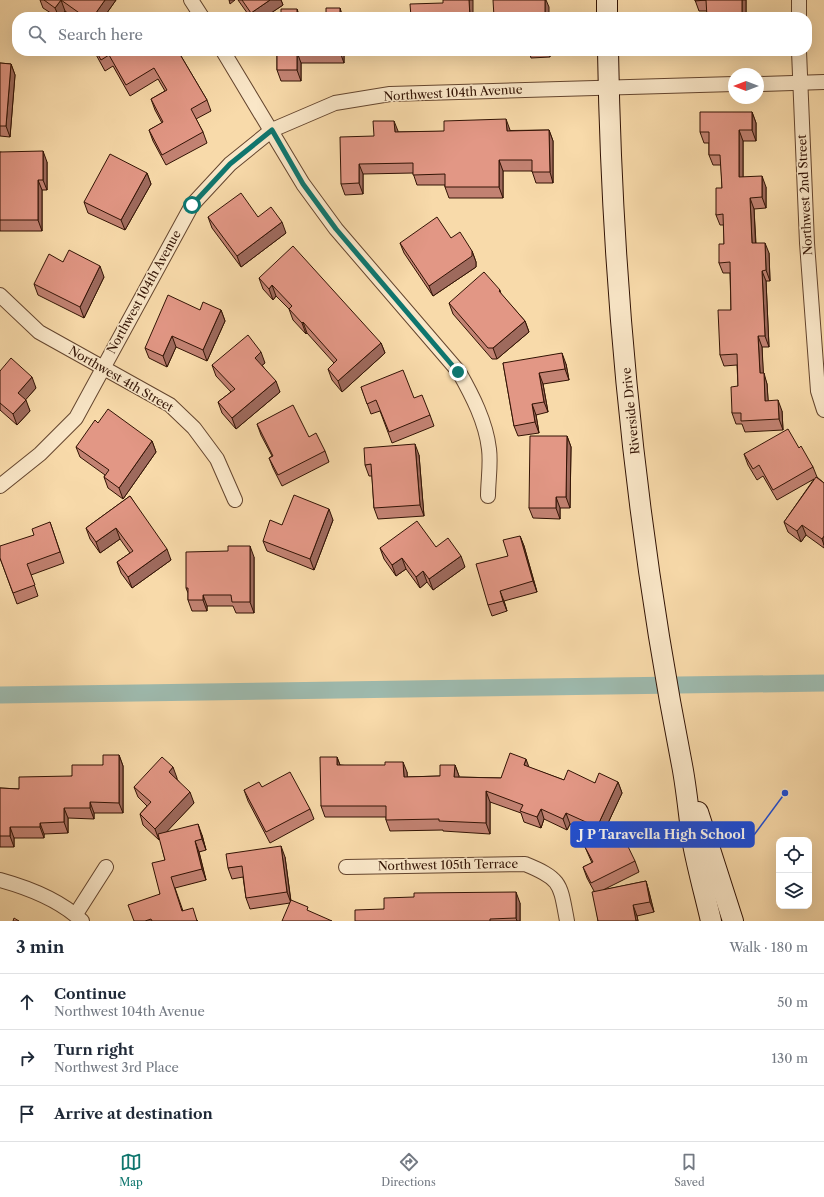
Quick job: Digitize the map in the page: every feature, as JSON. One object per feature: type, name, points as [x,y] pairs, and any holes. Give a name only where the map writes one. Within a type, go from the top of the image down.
[{"type":"street","points":[[191,0],[199,12]]},
{"type":"street","points":[[607,0],[608,12]]},
{"type":"street","points":[[799,0],[799,12]]},
{"type":"street","points":[[226,56],[272,130],[303,184],[336,229],[458,372],[471,393],[483,424],[489,450],[488,496]]},
{"type":"street","name":"Riverside Drive","points":[[608,56],[617,275],[644,526],[672,718],[683,768],[693,845],[711,921]]},
{"type":"street","name":"Northwest 2nd Street","points":[[799,56],[807,243],[818,391],[824,410]]},
{"type":"street","points":[[764,84],[824,82]]},
{"type":"street","name":"Northwest 104th Avenue","points":[[0,486],[40,454],[76,418],[192,205],[230,164],[272,130],[335,103],[390,94],[728,84]]},
{"type":"street","name":"Northwest 4th Street","points":[[0,295],[39,332],[102,369],[170,405],[194,428],[217,459],[235,500]]},
{"type":"street","name":"Riverside Drive","points":[[683,768],[733,921]]},
{"type":"street","name":"Northwest 105th Terrace","points":[[346,867],[525,864],[548,873],[561,889],[568,921]]},
{"type":"street","points":[[0,880],[31,889],[79,918],[106,867]]},
{"type":"building","points":[[44,0],[61,0],[55,8]]},
{"type":"building","points":[[61,0],[105,0],[97,12],[78,12]]},
{"type":"building","points":[[242,0],[270,0],[252,12],[250,12]]},
{"type":"building","points":[[443,0],[469,0],[470,12],[411,12],[410,4],[443,3]]},
{"type":"building","points":[[493,0],[545,0],[545,12],[494,12]]},
{"type":"building","points":[[706,0],[742,0],[742,12],[707,12]]},
{"type":"building","points":[[326,8],[340,8],[340,12],[326,12]]},
{"type":"building","points":[[281,9],[297,9],[297,12],[281,12]]},
{"type":"building","points":[[99,56],[107,56],[101,60]]},
{"type":"building","points":[[110,56],[181,56],[207,100],[191,109],[203,132],[162,155],[149,130],[163,122],[151,99],[167,90],[154,68],[126,85]]},
{"type":"building","points":[[277,56],[297,56],[297,70],[277,70]]},
{"type":"building","points":[[0,63],[11,64],[6,126],[0,126]]},
{"type":"building","points":[[700,112],[752,112],[752,130],[739,130],[739,177],[762,176],[762,197],[750,198],[752,243],[765,243],[766,270],[762,271],[765,336],[758,336],[760,373],[764,373],[765,401],[778,400],[779,419],[741,421],[741,413],[732,413],[731,387],[738,386],[737,354],[720,355],[718,310],[731,310],[730,262],[719,263],[719,244],[724,244],[723,214],[716,215],[716,188],[722,188],[720,155],[709,155],[709,132],[700,132]]},
{"type":"building","points":[[506,119],[507,131],[549,130],[550,172],[532,172],[532,160],[499,160],[499,187],[445,187],[445,174],[413,175],[413,163],[359,164],[359,183],[341,184],[340,137],[374,136],[373,121],[394,121],[395,132],[444,131],[444,121]]},
{"type":"building","points":[[43,151],[43,180],[38,180],[38,220],[0,220],[0,152]]},
{"type":"building","points":[[110,154],[147,173],[121,220],[84,202]]},
{"type":"building","points":[[241,193],[258,217],[271,207],[282,222],[237,256],[208,217]]},
{"type":"building","points":[[437,217],[451,238],[460,232],[472,251],[472,256],[429,286],[400,243]]},
{"type":"building","points":[[293,246],[381,343],[338,381],[328,369],[337,360],[303,322],[302,323],[289,309],[292,306],[272,285],[269,289],[259,278]]},
{"type":"building","points":[[69,250],[100,266],[80,307],[34,284],[49,254],[63,262]]},
{"type":"building","points":[[484,272],[525,321],[493,348],[488,348],[449,303]]},
{"type":"building","points":[[168,295],[200,310],[203,302],[221,310],[203,350],[172,336],[163,356],[145,348]]},
{"type":"building","points":[[248,335],[261,352],[255,358],[276,381],[232,418],[218,402],[235,389],[212,365]]},
{"type":"building","points":[[562,353],[565,369],[539,373],[544,402],[532,404],[535,422],[514,426],[503,363]]},
{"type":"building","points":[[11,358],[32,377],[18,393],[26,400],[13,414],[0,403],[0,371]]},
{"type":"building","points":[[403,370],[414,398],[422,395],[430,415],[389,432],[376,400],[367,404],[361,387]]},
{"type":"building","points":[[293,405],[309,437],[316,433],[325,451],[278,475],[269,458],[273,456],[257,424]]},
{"type":"building","points":[[108,409],[152,441],[119,488],[104,477],[109,470],[76,447],[95,420],[98,423]]},
{"type":"building","points":[[788,429],[799,448],[801,446],[813,467],[773,490],[759,465],[753,469],[744,454]]},
{"type":"building","points":[[530,436],[567,436],[566,497],[556,497],[556,508],[529,508]]},
{"type":"building","points":[[415,444],[420,505],[374,508],[371,464],[365,465],[364,448]]},
{"type":"building","points":[[816,477],[824,483],[824,536],[822,539],[802,525],[797,531],[784,522]]},
{"type":"building","points":[[294,495],[329,509],[310,559],[263,541],[270,520],[282,525]]},
{"type":"building","points":[[130,496],[167,549],[128,577],[117,562],[133,551],[116,528],[96,542],[86,528]]},
{"type":"building","points":[[417,521],[436,547],[448,538],[461,556],[429,579],[423,571],[416,577],[402,558],[392,565],[380,548]]},
{"type":"building","points":[[50,522],[60,552],[27,564],[35,585],[13,593],[0,558],[0,546],[34,535],[32,529]]},
{"type":"building","points":[[520,536],[533,581],[500,591],[503,601],[488,605],[476,564],[508,556],[503,540]]},
{"type":"building","points":[[228,546],[250,546],[250,602],[232,602],[231,595],[203,595],[203,600],[188,600],[188,588],[186,588],[186,552],[228,551]]},
{"type":"building","points":[[510,753],[526,759],[524,765],[564,780],[568,770],[595,783],[599,773],[618,782],[597,827],[566,813],[563,819],[541,809],[537,817],[520,811],[523,805],[486,791],[486,823],[439,821],[439,819],[386,820],[386,806],[321,806],[320,757],[337,757],[337,765],[385,765],[385,762],[403,762],[404,777],[440,776],[440,765],[455,765],[454,777],[501,778]]},
{"type":"building","points":[[103,755],[119,755],[119,803],[90,802],[90,808],[64,808],[64,822],[40,823],[40,827],[10,827],[10,836],[0,836],[0,788],[19,789],[19,777],[72,776],[72,765],[103,765]]},
{"type":"building","points":[[162,757],[173,767],[169,772],[190,792],[155,829],[140,814],[151,802],[134,787]]},
{"type":"building","points":[[290,772],[310,809],[266,832],[244,790],[259,782],[262,787]]},
{"type":"building","points":[[198,824],[202,839],[195,841],[202,869],[171,877],[182,911],[193,908],[197,921],[152,921],[151,919],[145,921],[134,921],[128,905],[160,894],[152,863],[165,860],[158,834]]},
{"type":"building","points":[[620,830],[635,861],[591,883],[583,867],[593,862],[585,847]]},
{"type":"building","points":[[281,846],[287,892],[246,898],[242,866],[228,868],[226,854]]},
{"type":"building","points":[[646,881],[650,902],[633,905],[636,921],[598,921],[592,892]]},
{"type":"building","points":[[516,892],[516,918],[490,919],[490,921],[355,921],[355,910],[384,909],[384,898],[414,897],[414,893]]},
{"type":"building","points":[[291,900],[308,907],[307,910],[332,921],[282,921]]},
{"type":"waterway","points":[[0,695],[824,683]]},
{"type":"place","name":"J P Taravella High School","points":[[785,793]]},
{"type":"route","points":[[192,205],[230,164],[272,130],[303,184],[336,229],[458,372]]}]
